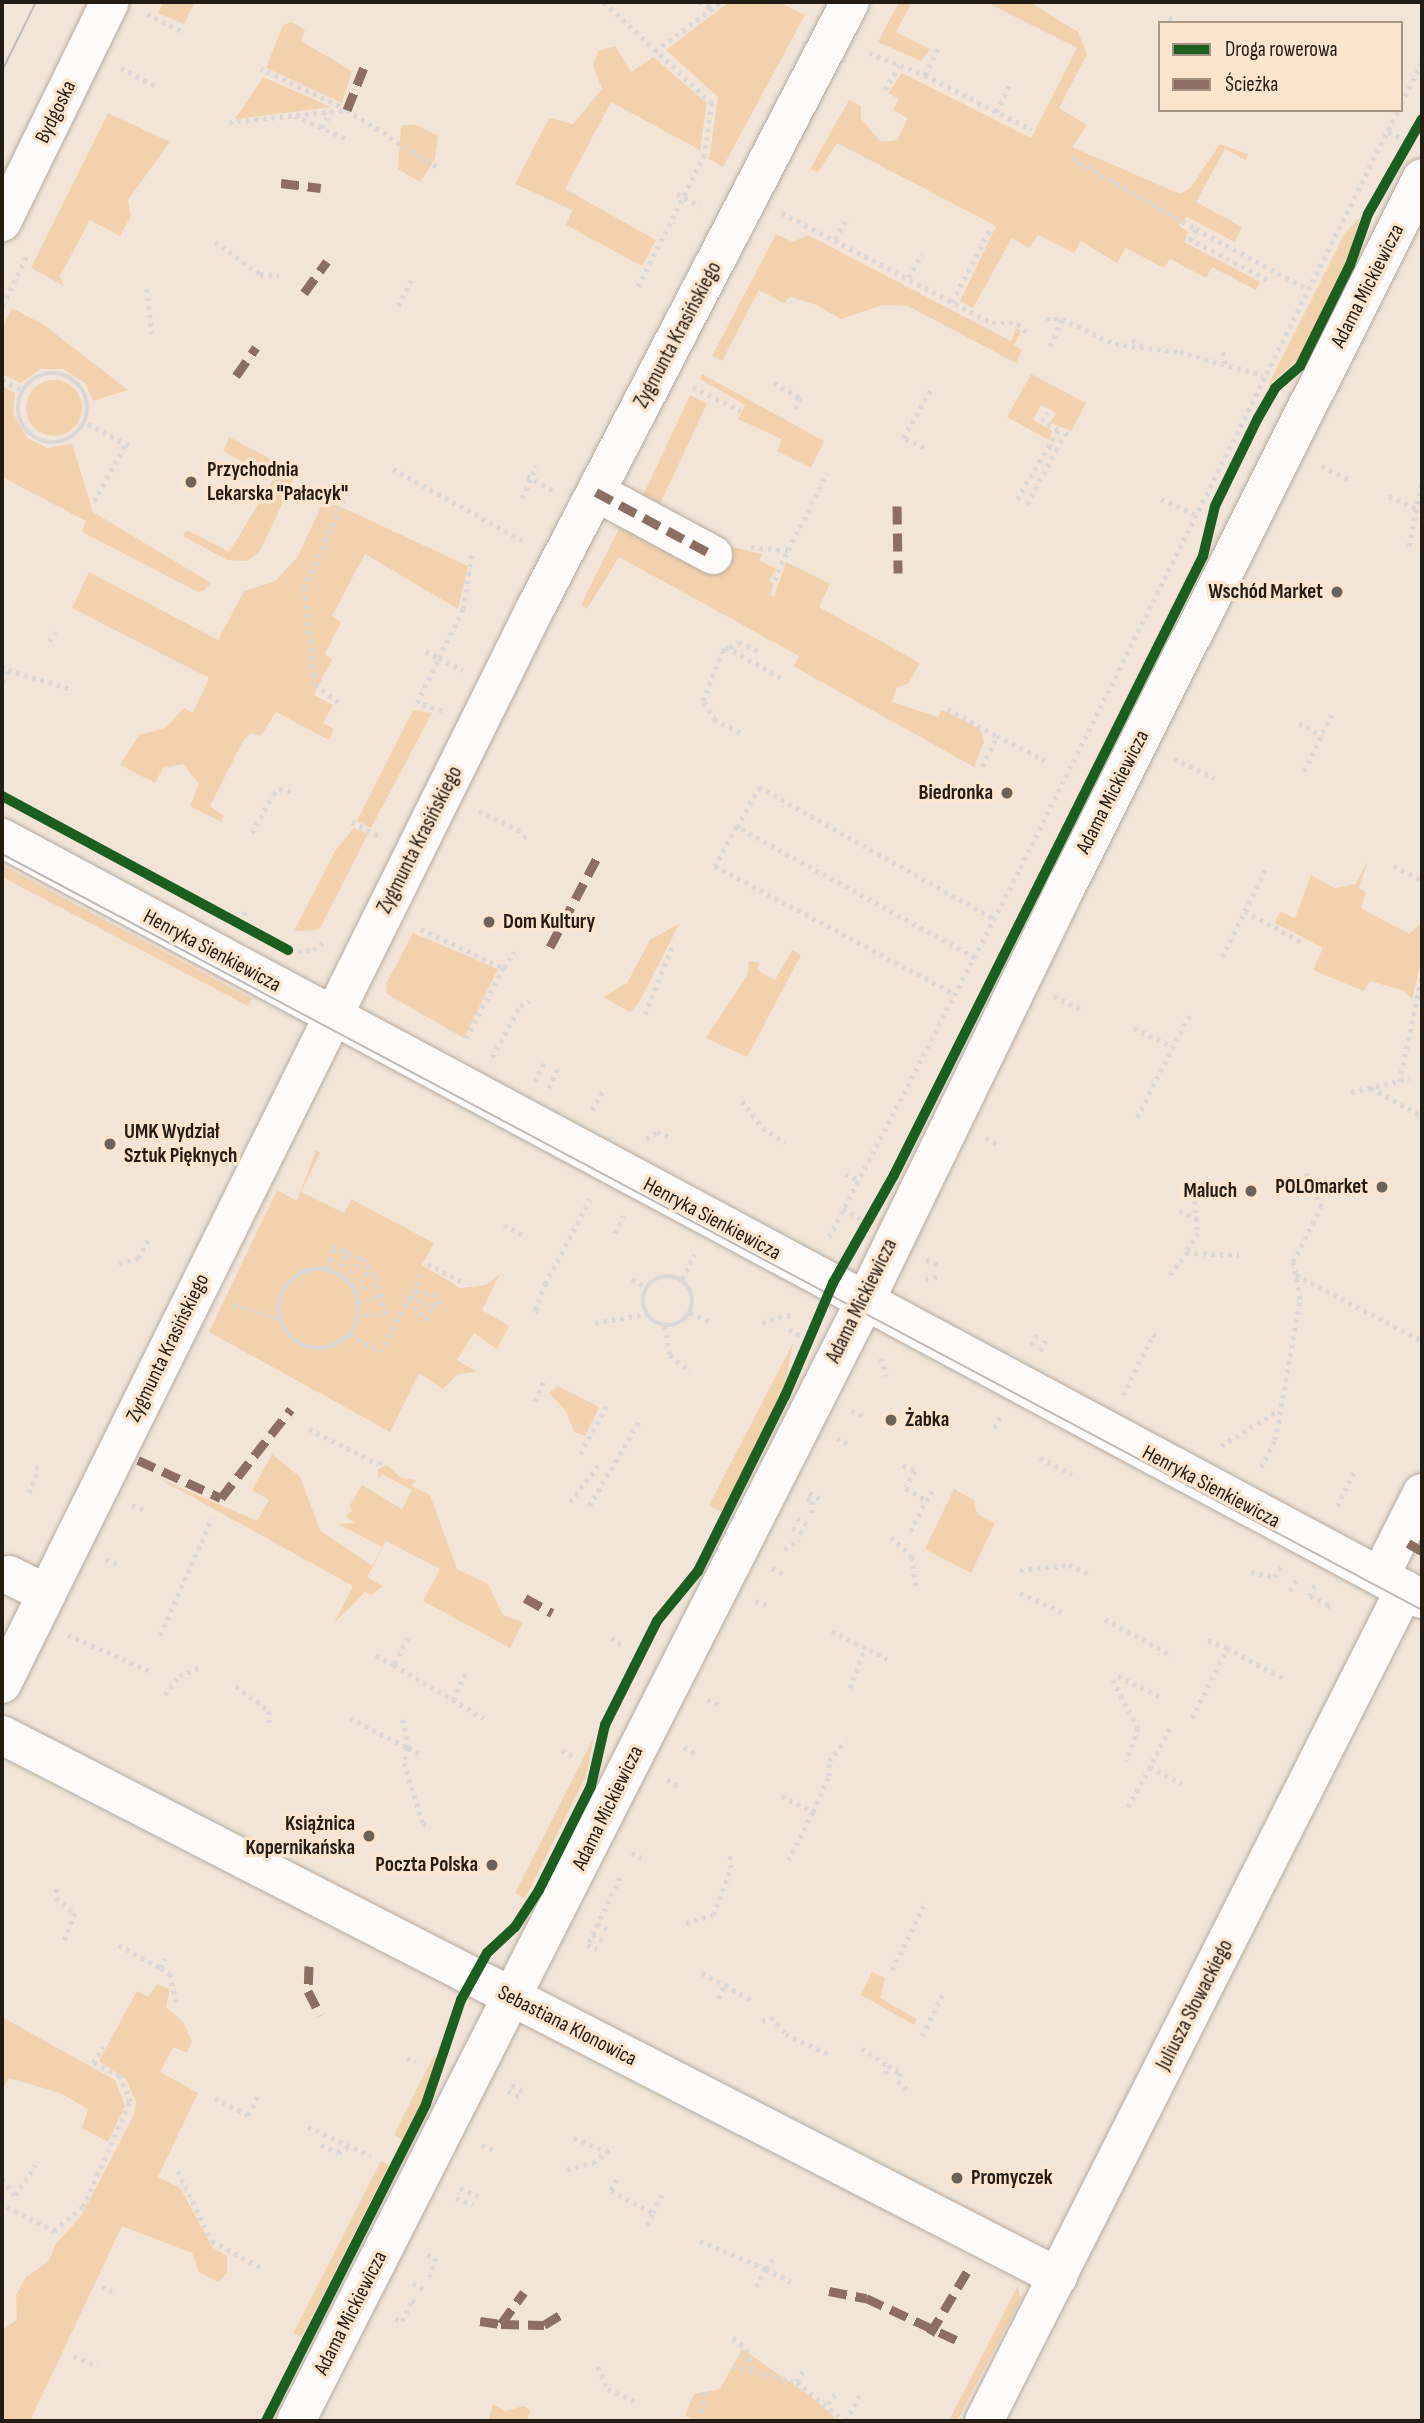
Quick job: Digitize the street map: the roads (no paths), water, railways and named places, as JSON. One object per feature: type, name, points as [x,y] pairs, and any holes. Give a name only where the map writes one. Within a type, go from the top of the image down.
[{"type":"street","name":"Bydgoska","points":[[2,222],[110,2]]},
{"type":"street","name":"Zygmunta Krasińskiego","points":[[2,1684],[51,1611],[332,1016],[596,492],[850,2]]},
{"type":"street","name":"Adama Mickiewicza","points":[[296,2421],[846,1336],[849,1292],[937,1161],[1412,164]]},
{"type":"street","points":[[596,492],[730,551]]},
{"type":"street","name":"Henryka Sienkiewicza","points":[[2,838],[1402,1588]]},
{"type":"street","name":"Juliusza Słowackiego","points":[[984,2421],[1402,1588],[1422,1493]]},
{"type":"street","points":[[9,1575],[51,1611]]},
{"type":"street","name":"Sebastiana Klonowica","points":[[2,1735],[1058,2277]]},
{"type":"tram line","points":[[2,71],[36,2]]},
{"type":"tram line","points":[[2,854],[1422,1610]]},
{"type":"place","name":"Przychodnia Lekarska \"Pałacyk\"","points":[[191,482]]},
{"type":"place","name":"Wschód Market","points":[[1337,592]]},
{"type":"place","name":"Biedronka","points":[[1007,793]]},
{"type":"place","name":"Dom Kultury","points":[[489,922]]},
{"type":"place","name":"UMK Wydział Sztuk Pięknych","points":[[110,1144]]},
{"type":"place","name":"POLOmarket","points":[[1382,1187]]},
{"type":"place","name":"Maluch","points":[[1251,1191]]},
{"type":"place","name":"Żabka","points":[[891,1420]]},
{"type":"place","name":"Książnica Kopernikańska","points":[[369,1836]]},
{"type":"place","name":"Poczta Polska","points":[[492,1865]]},
{"type":"place","name":"Promyczek","points":[[957,2178]]}]
